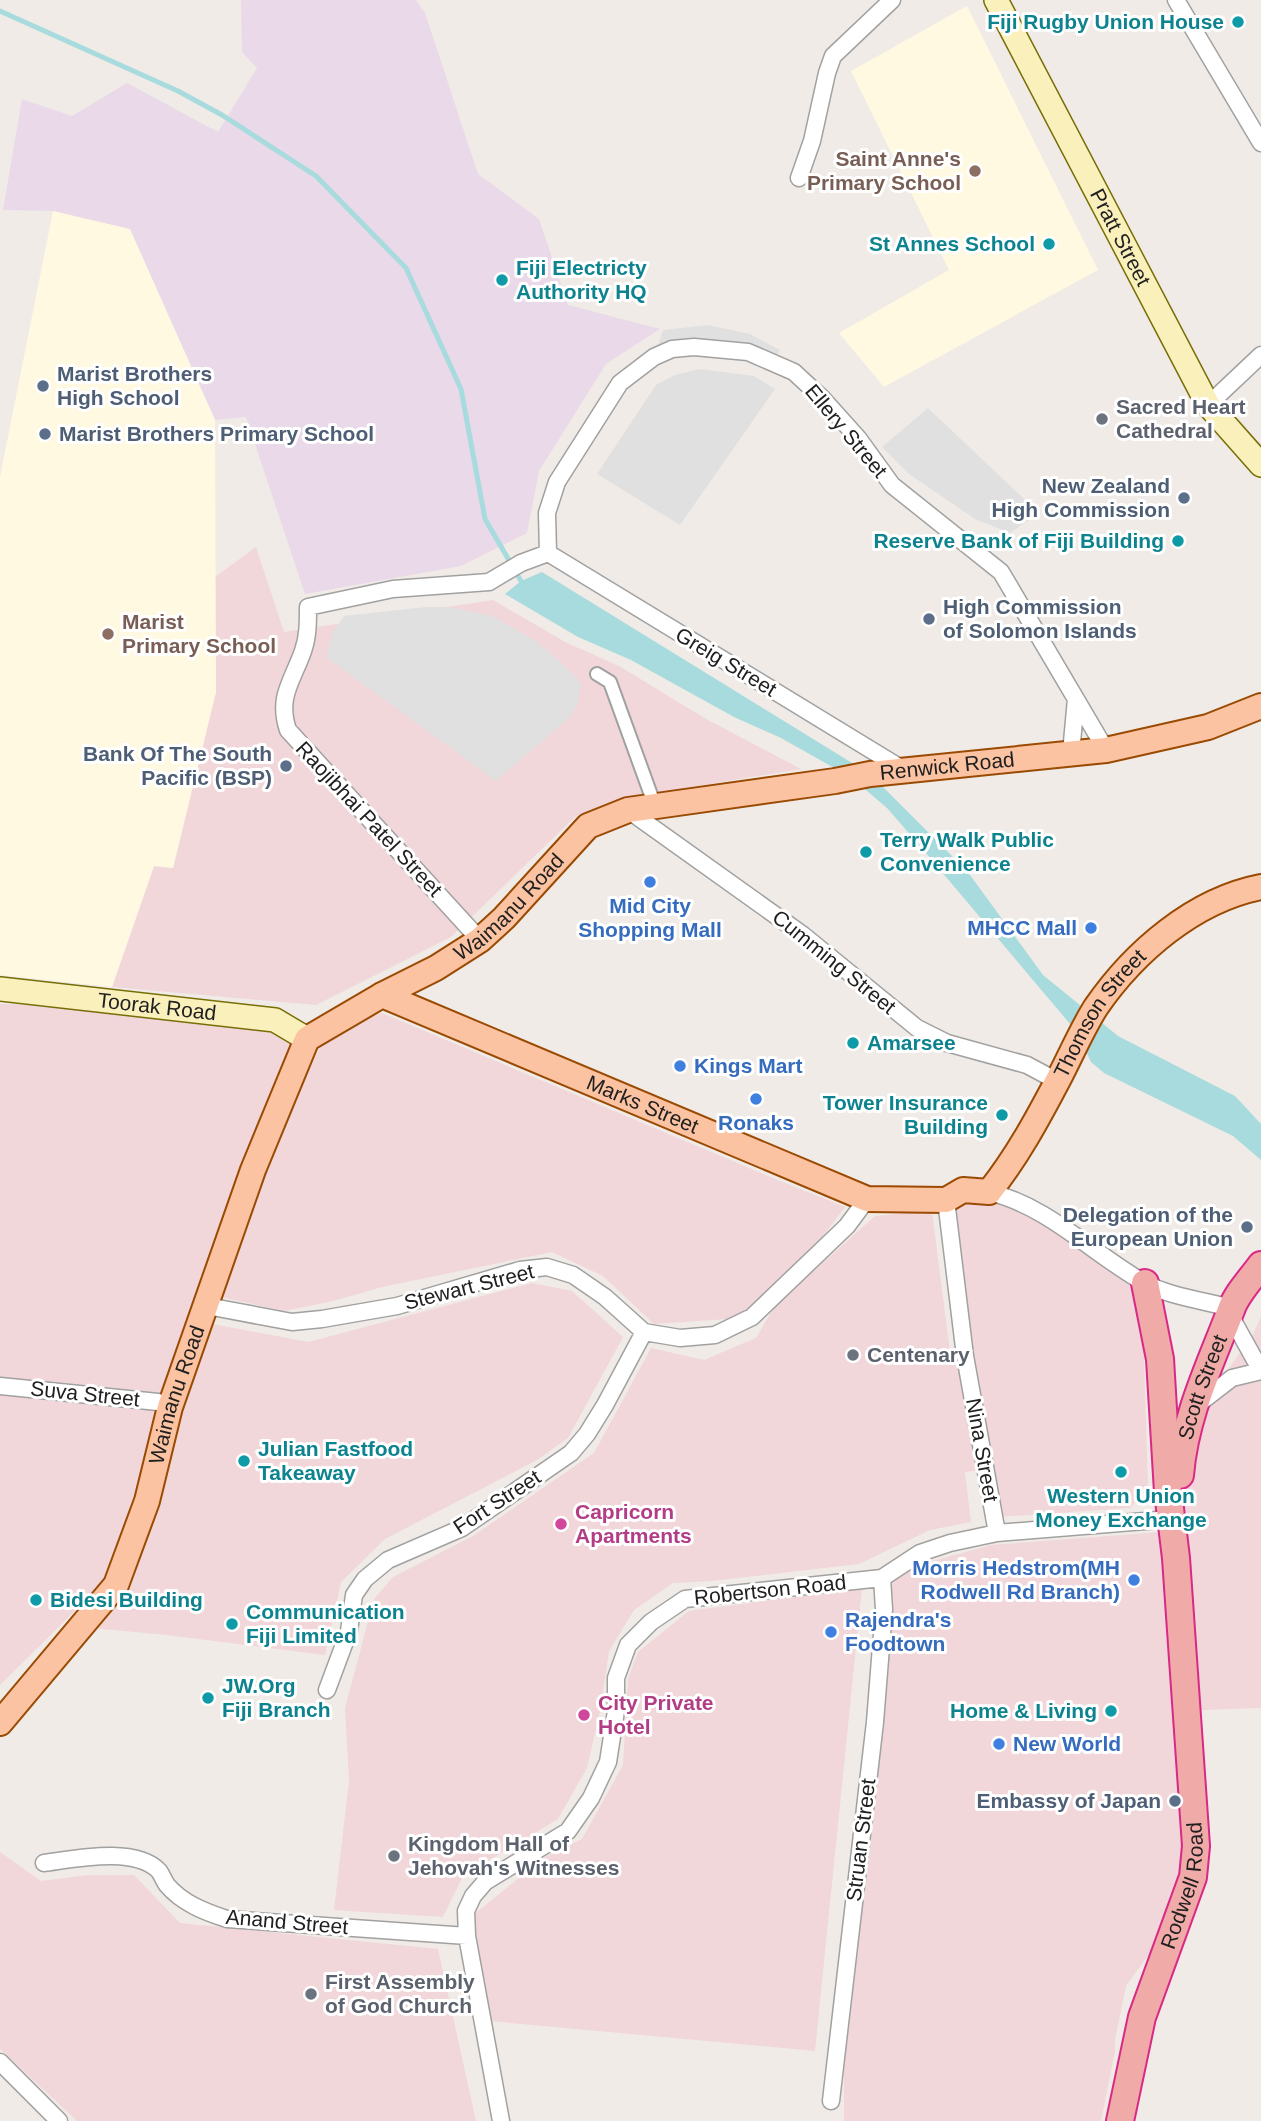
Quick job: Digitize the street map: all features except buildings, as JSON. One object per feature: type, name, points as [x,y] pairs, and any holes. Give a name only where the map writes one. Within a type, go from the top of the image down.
[{"type":"highway","name":"Scott Street","points":[[1170,1519],[1178,1491],[1182,1445],[1191,1409],[1230,1312],[1261,1265]]},
{"type":"highway","name":"Rodwell Road","points":[[1120,2121],[1142,2017],[1193,1877],[1196,1846],[1160,1359],[1145,1283]]},
{"type":"main road","name":"Pratt Street","points":[[996,0],[1208,405],[1261,465]]},
{"type":"main road","name":"Renwick Road","points":[[628,810],[870,774],[1106,750],[1208,727],[1261,706]]},
{"type":"main road","name":"Waimanu Road","points":[[382,995],[436,968],[480,940],[504,918],[588,826],[628,810]]},
{"type":"main road","name":"Thomson Street","points":[[989,1192],[1011,1164],[1097,1007],[1140,956],[1186,919],[1218,900],[1261,887]]},
{"type":"main road","name":"Toorak Road","points":[[0,989],[275,1020],[307,1039]]},
{"type":"main road","points":[[307,1039],[382,995]]},
{"type":"main road","name":"Marks Street","points":[[382,995],[867,1199],[946,1200],[963,1190],[989,1192]]},
{"type":"main road","name":"Waimanu Road","points":[[0,1723],[116,1585],[147,1501],[170,1407],[253,1170],[307,1039]]},
{"type":"street","points":[[799,178],[812,141],[833,56],[892,0]]},
{"type":"street","points":[[1176,0],[1261,143]]},
{"type":"street","name":"Ellery Street","points":[[548,553],[547,513],[557,482],[620,383],[654,357],[672,349],[707,347],[748,352],[794,372],[824,399],[892,485],[1001,572],[1106,750]]},
{"type":"street","points":[[1208,405],[1261,355]]},
{"type":"street","name":"Raojibhai Patel Street","points":[[480,940],[288,730],[282,712],[286,692],[309,632],[308,607],[393,589],[489,582],[521,563],[548,553]]},
{"type":"street","name":"Greig Street","points":[[548,553],[904,770]]},
{"type":"street","points":[[597,674],[610,682],[655,806]]},
{"type":"street","points":[[1071,753],[1076,699]]},
{"type":"street","name":"Cumming Street","points":[[628,810],[803,935],[917,1028],[947,1043],[1062,1072]]},
{"type":"street","points":[[989,1192],[1014,1198],[1145,1283],[1230,1312],[1261,1371],[1232,1378],[1191,1409]]},
{"type":"street","points":[[644,1332],[680,1338],[715,1335],[752,1317],[847,1226],[867,1199]]},
{"type":"street","name":"Nina Street","points":[[946,1200],[965,1356],[997,1533]]},
{"type":"street","name":"Stewart Street","points":[[206,1307],[292,1322],[322,1320],[397,1306],[520,1270],[547,1267],[573,1275],[605,1297],[644,1332]]},
{"type":"street","name":"Fort Street","points":[[327,1690],[349,1631],[354,1595],[365,1579],[388,1560],[462,1528],[571,1453],[605,1405],[644,1332]]},
{"type":"street","name":"Suva Street","points":[[0,1386],[158,1402],[170,1407]]},
{"type":"street","name":"Robertson Road","points":[[501,2121],[467,1936],[466,1911],[473,1896],[485,1882],[568,1830],[591,1798],[608,1762],[616,1711],[616,1678],[628,1645],[651,1622],[685,1600],[882,1578],[920,1553],[950,1543],[997,1533],[1170,1519]]},
{"type":"street","name":"Struan Street","points":[[831,2101],[875,1721],[884,1609],[882,1578]]},
{"type":"street","name":"Anand Street","points":[[44,1863],[89,1857],[143,1860],[159,1871],[167,1885],[189,1903],[227,1919],[467,1936]]},
{"type":"street","points":[[0,2062],[59,2121]]},
{"type":"shaded area","points":[[241,0],[416,0],[425,13],[478,174],[539,219],[568,305],[660,329],[606,364],[539,471],[527,533],[461,566],[305,594],[246,417],[215,420],[130,230],[53,211],[3,210],[22,99],[72,116],[127,83],[218,132],[257,68],[242,52]]},
{"type":"shaded area","name":"Saint Anne's Primary School","points":[[967,6],[1098,270],[884,387],[839,333],[949,270],[851,71]]},
{"type":"shaded area","name":"Marist Primary School","points":[[53,211],[130,229],[215,420],[216,692],[173,868],[154,866],[112,987],[0,975],[0,477]]},
{"type":"shaded area","points":[[708,325],[750,334],[780,350],[773,363],[748,352],[654,357],[663,330]]},
{"type":"shaded area","points":[[699,369],[754,376],[775,389],[680,525],[597,474],[656,385],[675,375]]},
{"type":"shaded area","points":[[928,408],[1039,513],[1010,533],[975,519],[909,474],[882,447]]},
{"type":"shaded area","points":[[256,547],[284,632],[493,600],[567,643],[619,666],[706,719],[801,769],[625,798],[576,816],[451,937],[316,1005],[112,987],[154,866],[173,868],[216,692],[215,577]]},
{"type":"shaded area","points":[[450,607],[492,616],[536,641],[581,684],[578,703],[571,716],[496,781],[326,657],[333,632],[344,616]]},
{"type":"shaded area","points":[[0,1004],[103,1005],[283,1027],[298,1045],[166,1397],[0,1378]]},
{"type":"shaded area","points":[[382,1013],[845,1207],[794,1274],[742,1318],[654,1324],[603,1276],[552,1252],[382,1287],[284,1311],[216,1296],[253,1185],[327,1033]]},
{"type":"shaded area","points":[[992,1197],[1022,1209],[1142,1291],[1148,1489],[1130,1508],[997,1517],[952,1203]]},
{"type":"shaded area","points":[[932,1211],[951,1360],[965,1356],[987,1469],[965,1472],[971,1522],[930,1530],[859,1564],[673,1583],[634,1610],[609,1651],[600,1712],[587,1768],[558,1819],[463,1876],[443,1917],[334,1910],[349,1781],[345,1708],[374,1599],[393,1577],[473,1536],[594,1453],[651,1348],[704,1360],[756,1338],[774,1307],[875,1216]]},
{"type":"shaded area","points":[[532,1283],[572,1291],[623,1337],[568,1438],[537,1460],[385,1539],[341,1582],[325,1655],[81,1627],[124,1582],[207,1323],[308,1342]]},
{"type":"shaded area","points":[[1261,1317],[1261,1708],[1201,1710],[1185,1522],[1183,1432],[1252,1336]]},
{"type":"shaded area","points":[[0,1390],[158,1402],[153,1439],[111,1575],[0,1685]]},
{"type":"shaded area","points":[[1162,1532],[1171,1618],[1184,1872],[1162,1936],[1126,1986],[1101,2121],[844,2121],[844,2006],[880,1586],[918,1565],[991,1545]]},
{"type":"shaded area","points":[[862,1588],[815,2051],[490,2021],[473,1915],[545,1857],[582,1839],[623,1765],[628,1679],[638,1652],[689,1611]]},
{"type":"shaded area","points":[[0,1852],[41,1881],[89,1875],[134,1875],[180,1923],[438,1949],[476,2121],[77,2121],[0,2049]]},
{"type":"water","points":[[542,572],[870,774],[967,871],[1043,975],[1118,1036],[1235,1096],[1261,1124],[1261,1160],[1233,1136],[1104,1073],[1091,1062],[1076,1031],[887,808],[852,778],[631,660],[578,637],[505,594],[521,581]]},
{"type":"waterway","points":[[0,11],[178,91],[222,115],[316,176],[406,268],[461,389],[485,519],[521,581]]},
{"type":"place","name":"Fiji Rugby Union House","points":[[1238,22]]},
{"type":"place","name":"Saint Anne's Primary School","points":[[975,171]]},
{"type":"place","name":"St Annes School","points":[[1049,244]]},
{"type":"place","name":"Fiji Electricty Authority HQ","points":[[502,280]]},
{"type":"place","name":"Marist Brothers High School","points":[[43,386]]},
{"type":"place","name":"Sacred Heart Cathedral","points":[[1102,419]]},
{"type":"place","name":"Marist Brothers Primary School","points":[[45,434]]},
{"type":"place","name":"New Zealand High Commission","points":[[1184,498]]},
{"type":"place","name":"Reserve Bank of Fiji Building","points":[[1178,541]]},
{"type":"place","name":"High Commission of Solomon Islands","points":[[929,619]]},
{"type":"place","name":"Marist Primary School","points":[[108,634]]},
{"type":"place","name":"Bank Of The South Pacific (BSP)","points":[[286,766]]},
{"type":"place","name":"Terry Walk Public Convenience","points":[[866,852]]},
{"type":"place","name":"Mid City Shopping Mall","points":[[650,882]]},
{"type":"place","name":"MHCC Mall","points":[[1091,928]]},
{"type":"place","name":"Amarsee","points":[[853,1043]]},
{"type":"place","name":"Kings Mart","points":[[680,1066]]},
{"type":"place","name":"Ronaks","points":[[756,1099]]},
{"type":"place","name":"Tower Insurance Building","points":[[1002,1115]]},
{"type":"place","name":"Delegation of the European Union","points":[[1247,1227]]},
{"type":"place","name":"Centenary","points":[[853,1355]]},
{"type":"place","name":"Julian Fastfood Takeaway","points":[[244,1461]]},
{"type":"place","name":"Western Union Money Exchange","points":[[1121,1472]]},
{"type":"place","name":"Capricorn Apartments","points":[[561,1524]]},
{"type":"place","name":"Morris Hedstrom(MH Rodwell Rd Branch)","points":[[1134,1580]]},
{"type":"place","name":"Bidesi Building","points":[[36,1600]]},
{"type":"place","name":"Communication Fiji Limited","points":[[232,1624]]},
{"type":"place","name":"Rajendra's Foodtown","points":[[831,1632]]},
{"type":"place","name":"JW.Org Fiji Branch","points":[[208,1698]]},
{"type":"place","name":"Home & Living","points":[[1111,1711]]},
{"type":"place","name":"City Private Hotel","points":[[584,1715]]},
{"type":"place","name":"New World","points":[[999,1744]]},
{"type":"place","name":"Embassy of Japan","points":[[1175,1801]]},
{"type":"place","name":"Kingdom Hall of Jehovah's Witnesses","points":[[394,1856]]},
{"type":"place","name":"First Assembly of God Church","points":[[311,1994]]}]
